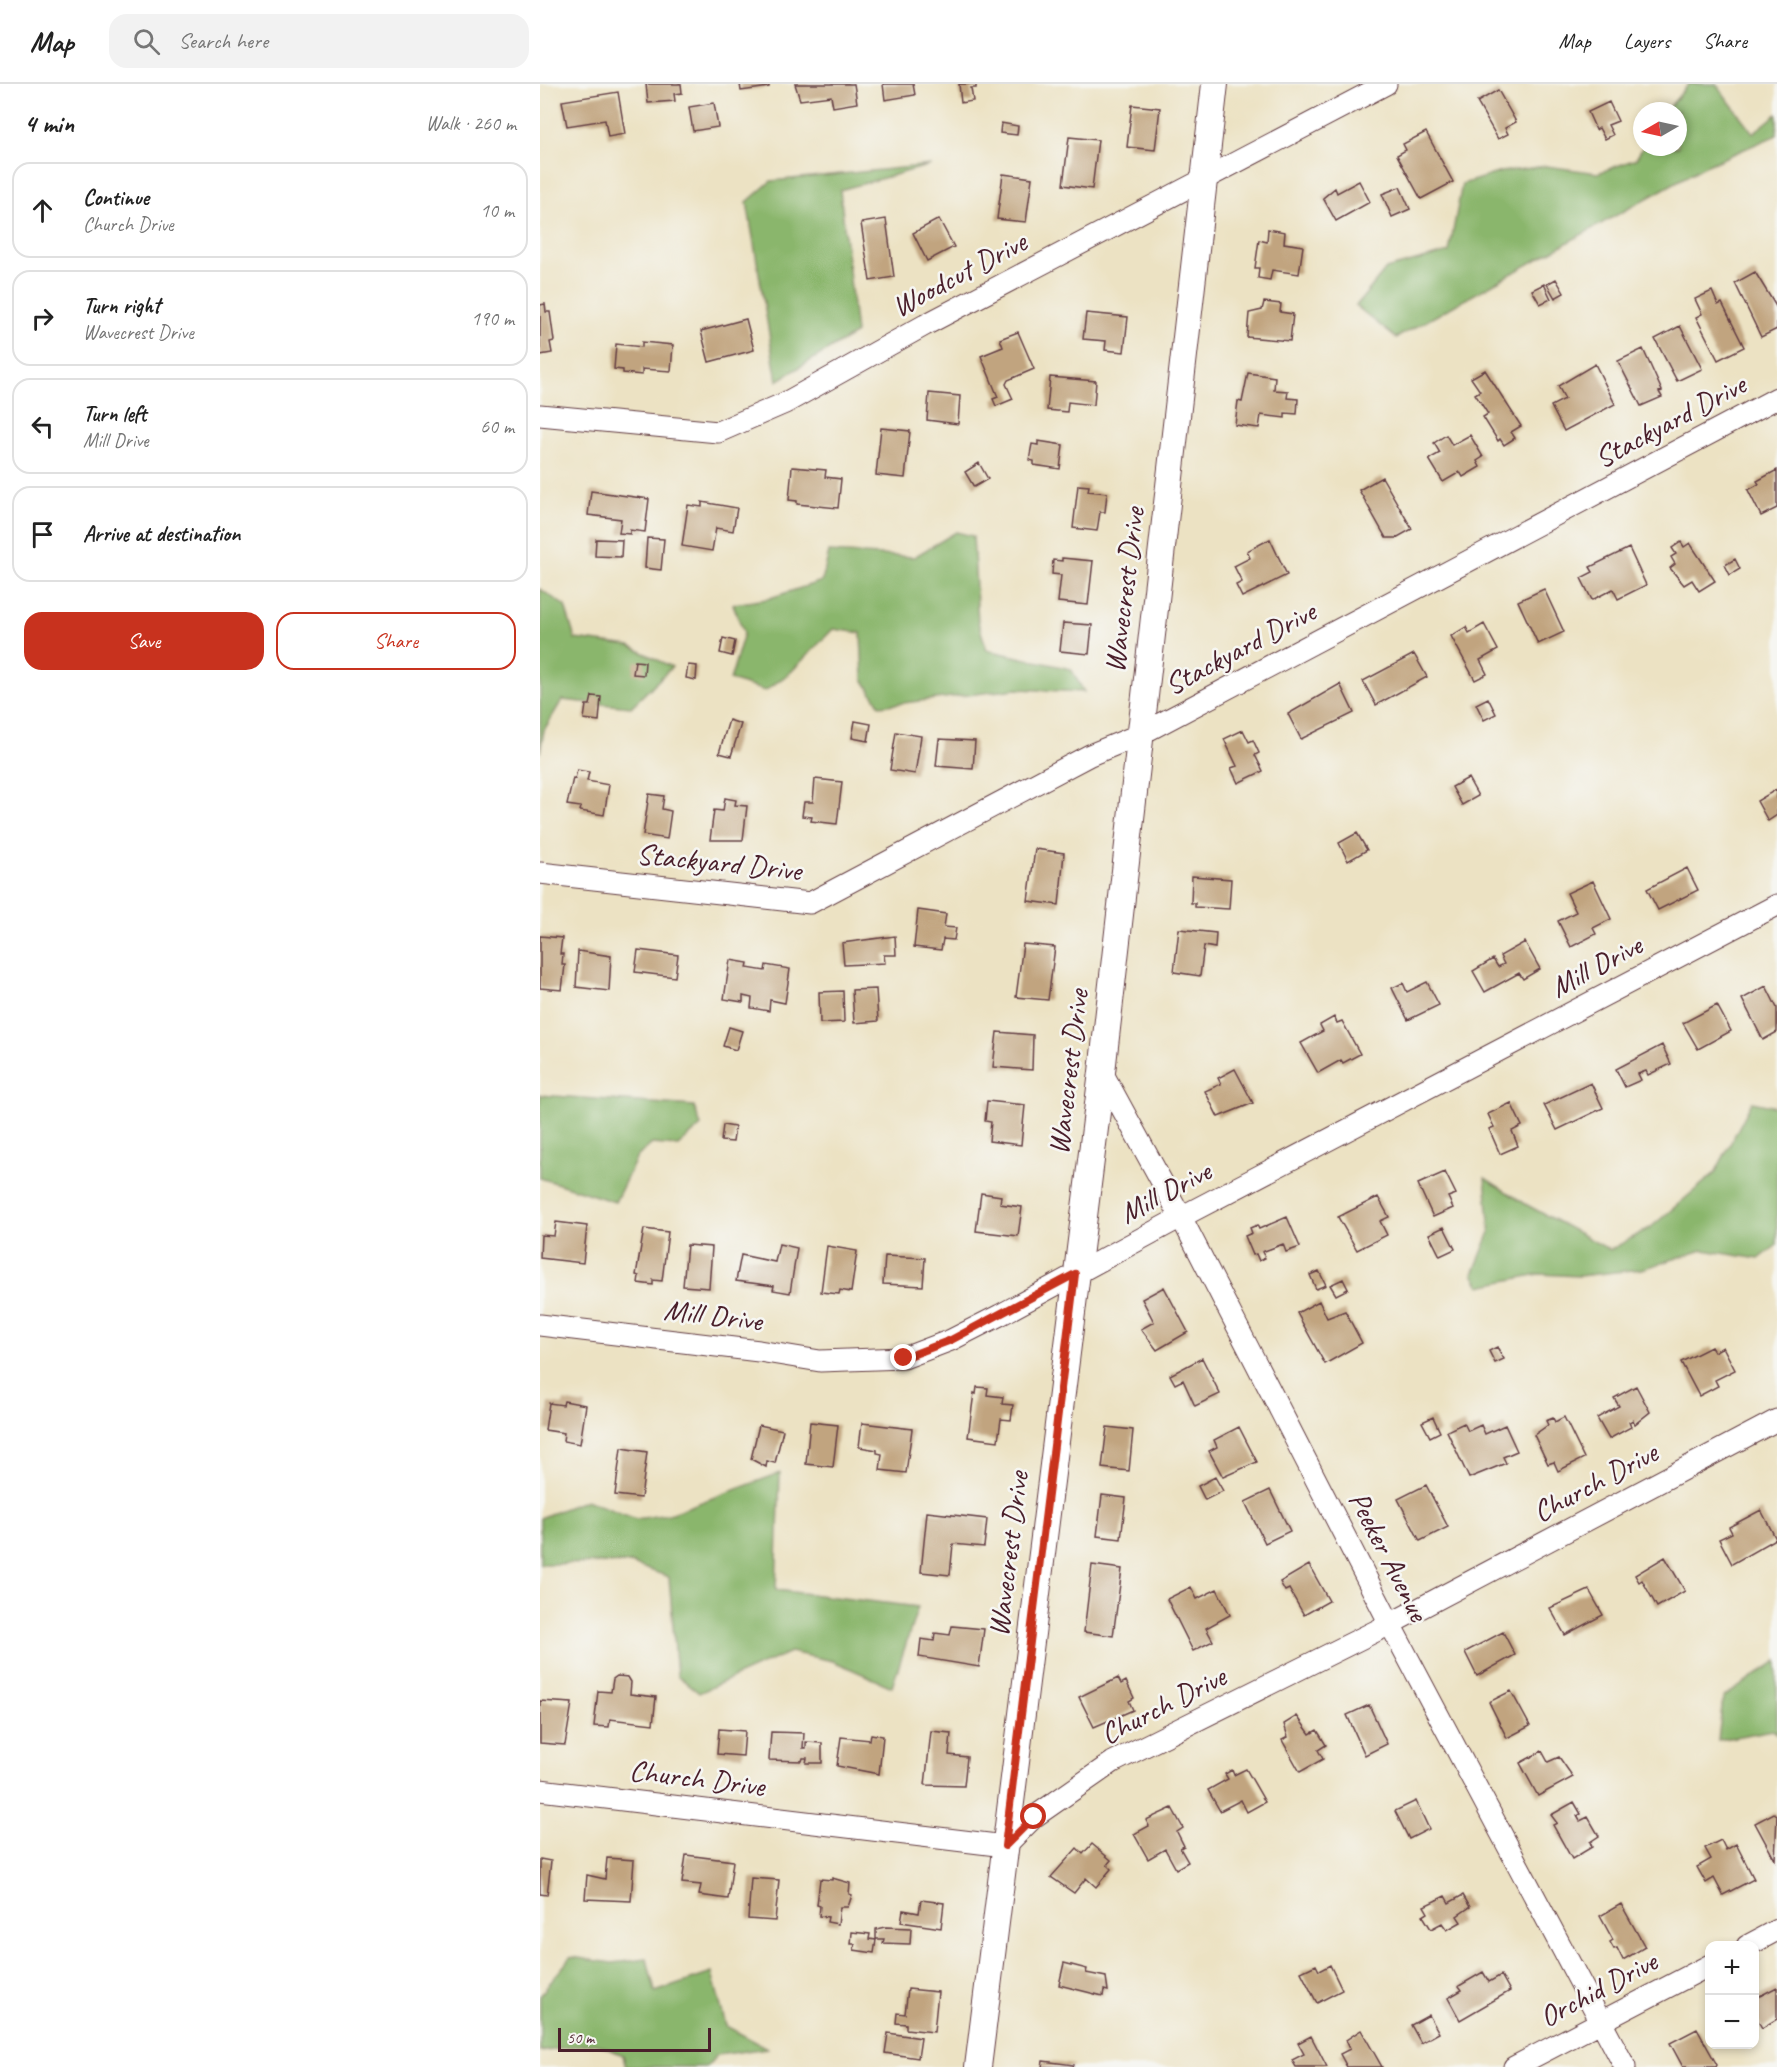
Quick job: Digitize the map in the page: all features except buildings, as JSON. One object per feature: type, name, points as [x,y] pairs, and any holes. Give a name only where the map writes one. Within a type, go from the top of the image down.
[{"type":"street","name":"Wavecrest Drive","points":[[978,2067],[1075,1274],[1102,1072],[1215,84]]},
{"type":"street","name":"Woodcut Drive","points":[[540,415],[718,432],[785,403],[924,325],[1386,84]]},
{"type":"street","name":"Stackyard Drive","points":[[540,873],[810,903],[1090,755],[1141,734],[1777,398]]},
{"type":"street","name":"Mill Drive","points":[[540,1324],[759,1351],[820,1361],[904,1358],[951,1340],[1777,905]]},
{"type":"street","name":"Peeker Avenue","points":[[1102,1072],[1181,1217],[1390,1624],[1625,2067]]},
{"type":"street","name":"Church Drive","points":[[540,1790],[1005,1846],[1034,1817],[1113,1762],[1390,1624],[1777,1420]]},
{"type":"street","points":[[1756,1941],[1777,1930]]},
{"type":"street","name":"Orchid Drive","points":[[1514,2067],[1705,1968]]},
{"type":"green space","points":[[1689,84],[1716,84],[1753,133],[1777,114],[1777,135],[1703,167],[1396,338],[1356,306],[1386,269],[1449,252],[1462,184],[1501,172],[1546,166],[1598,173],[1636,159],[1638,156],[1687,156],[1687,102],[1674,102]]},
{"type":"green space","points":[[931,165],[840,190],[856,333],[777,381],[747,202],[771,181]]},
{"type":"green space","points":[[956,532],[973,536],[978,622],[987,650],[1071,669],[1084,692],[1016,689],[880,706],[863,679],[861,633],[833,629],[791,672],[765,691],[730,680],[744,633],[733,604],[767,599],[822,581],[829,552],[914,557]]},
{"type":"green space","points":[[540,589],[565,606],[575,639],[630,646],[672,667],[631,707],[562,700],[544,730],[540,753]]},
{"type":"green space","points":[[540,1095],[694,1106],[701,1126],[678,1146],[652,1144],[637,1157],[615,1202],[540,1178]]},
{"type":"green space","points":[[1752,1102],[1777,1107],[1777,1245],[1759,1259],[1703,1250],[1642,1269],[1579,1276],[1539,1274],[1480,1286],[1473,1274],[1490,1232],[1485,1178],[1527,1205],[1610,1250],[1650,1228],[1715,1173]]},
{"type":"green space","points":[[780,1473],[776,1590],[918,1607],[892,1687],[833,1661],[790,1652],[699,1693],[677,1675],[669,1577],[630,1563],[540,1564],[540,1518],[586,1500],[636,1519],[669,1514]]},
{"type":"green space","points":[[1777,1661],[1777,1734],[1773,1730],[1718,1740],[1723,1698]]},
{"type":"green space","points":[[571,1957],[612,1963],[647,1959],[655,1992],[712,1973],[726,2026],[767,2048],[717,2055],[706,2067],[626,2067],[623,2055],[595,2043],[540,2052],[540,1995]]},
{"type":"route","points":[[904,1358],[951,1340],[1075,1274],[1005,1846],[1034,1817]]}]
